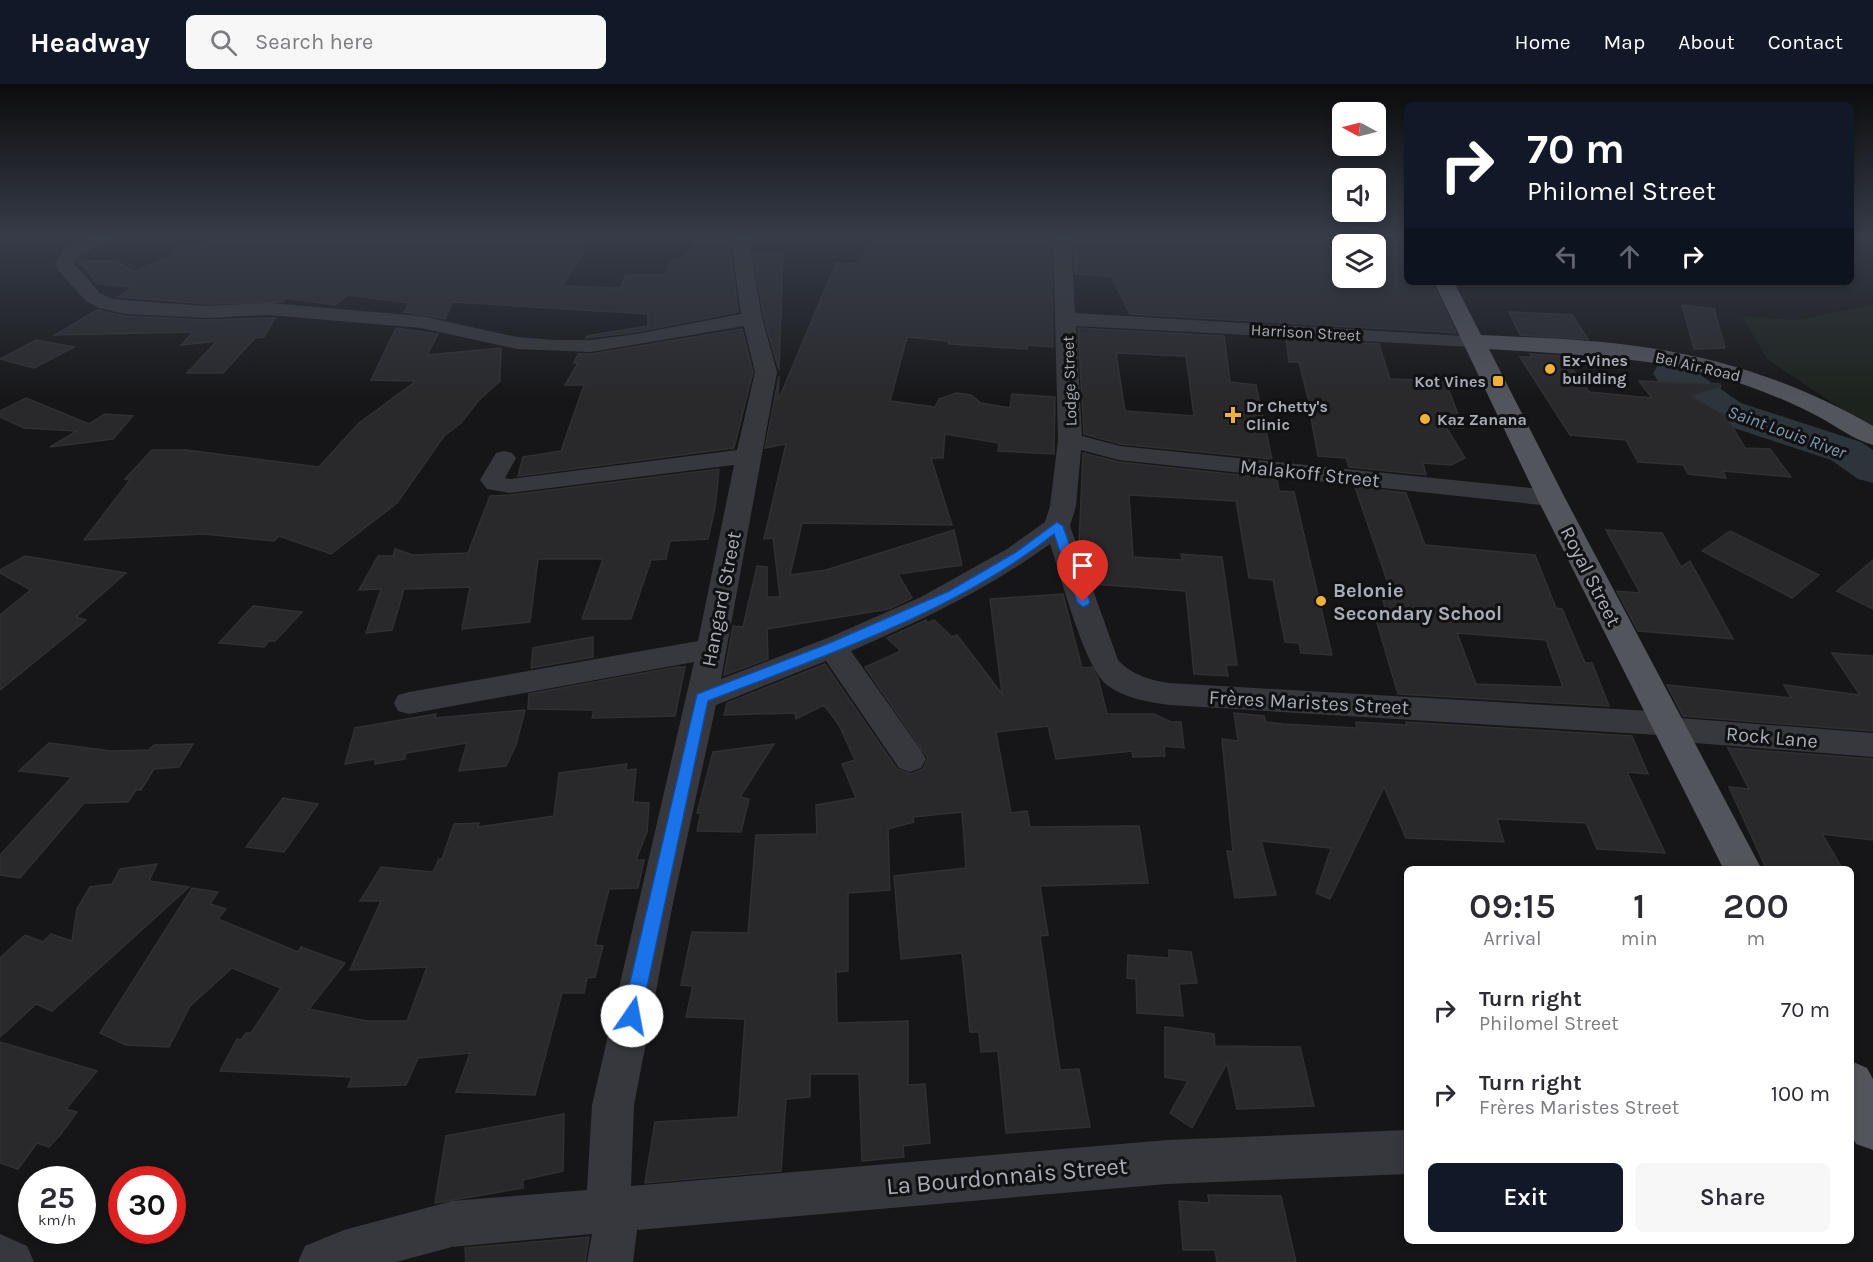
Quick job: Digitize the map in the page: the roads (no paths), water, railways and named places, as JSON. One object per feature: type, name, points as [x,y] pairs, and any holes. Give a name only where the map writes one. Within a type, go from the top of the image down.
[{"type":"main road","name":"Royal Street","points":[[1449,291],[1551,498],[1741,866]]},
{"type":"main road","name":"Bel Air Road","points":[[1474,341],[1628,352],[1683,361],[1760,381],[1790,392],[1873,437]]},
{"type":"main road","points":[[1854,1090],[1873,1126]]},
{"type":"street","points":[[87,291],[106,304],[125,308],[206,312],[269,309],[421,322],[517,343],[556,346],[636,340],[752,318]]},
{"type":"street","name":"Hangard Street","points":[[610,1262],[615,1235],[608,1210],[613,1105],[655,903],[702,698],[766,372],[752,318],[748,291]]},
{"type":"street","name":"Lodge Street","points":[[1057,526],[1064,506],[1070,440],[1065,291]]},
{"type":"street","name":"Harrison Street","points":[[1067,319],[1474,341]]},
{"type":"street","name":"Malakoff Street","points":[[1070,440],[1119,453],[1551,498]]},
{"type":"street","points":[[504,458],[492,480],[495,484],[510,486],[748,456]]},
{"type":"street","points":[[702,698],[832,647],[953,594],[1021,554],[1057,526]]},
{"type":"street","name":"Frères Maristes Street","points":[[1057,526],[1106,664],[1113,675],[1126,683],[1169,694],[1669,727]]},
{"type":"street","points":[[832,647],[910,759]]},
{"type":"street","points":[[409,703],[711,649]]},
{"type":"street","name":"Rock Lane","points":[[1669,727],[1873,745]]},
{"type":"street","points":[[1854,1131],[1873,1126]]},
{"type":"street","name":"La Bourdonnais Street","points":[[321,1262],[344,1253],[452,1224],[1167,1162],[1404,1152]]},
{"type":"street","points":[[0,1257],[11,1262]]},
{"type":"waterway","name":"Saint Louis River","points":[[1672,373],[1727,412],[1846,451],[1873,470]]},
{"type":"place","name":"Ex-Vines building","points":[[1550,369]]},
{"type":"place","name":"Kot Vines","points":[[1498,381]]},
{"type":"place","name":"Dr Chetty's Clinic","points":[[1233,415]]},
{"type":"place","name":"Kaz Zanana","points":[[1425,419]]},
{"type":"place","name":"Belonie Secondary School","points":[[1321,601]]}]
